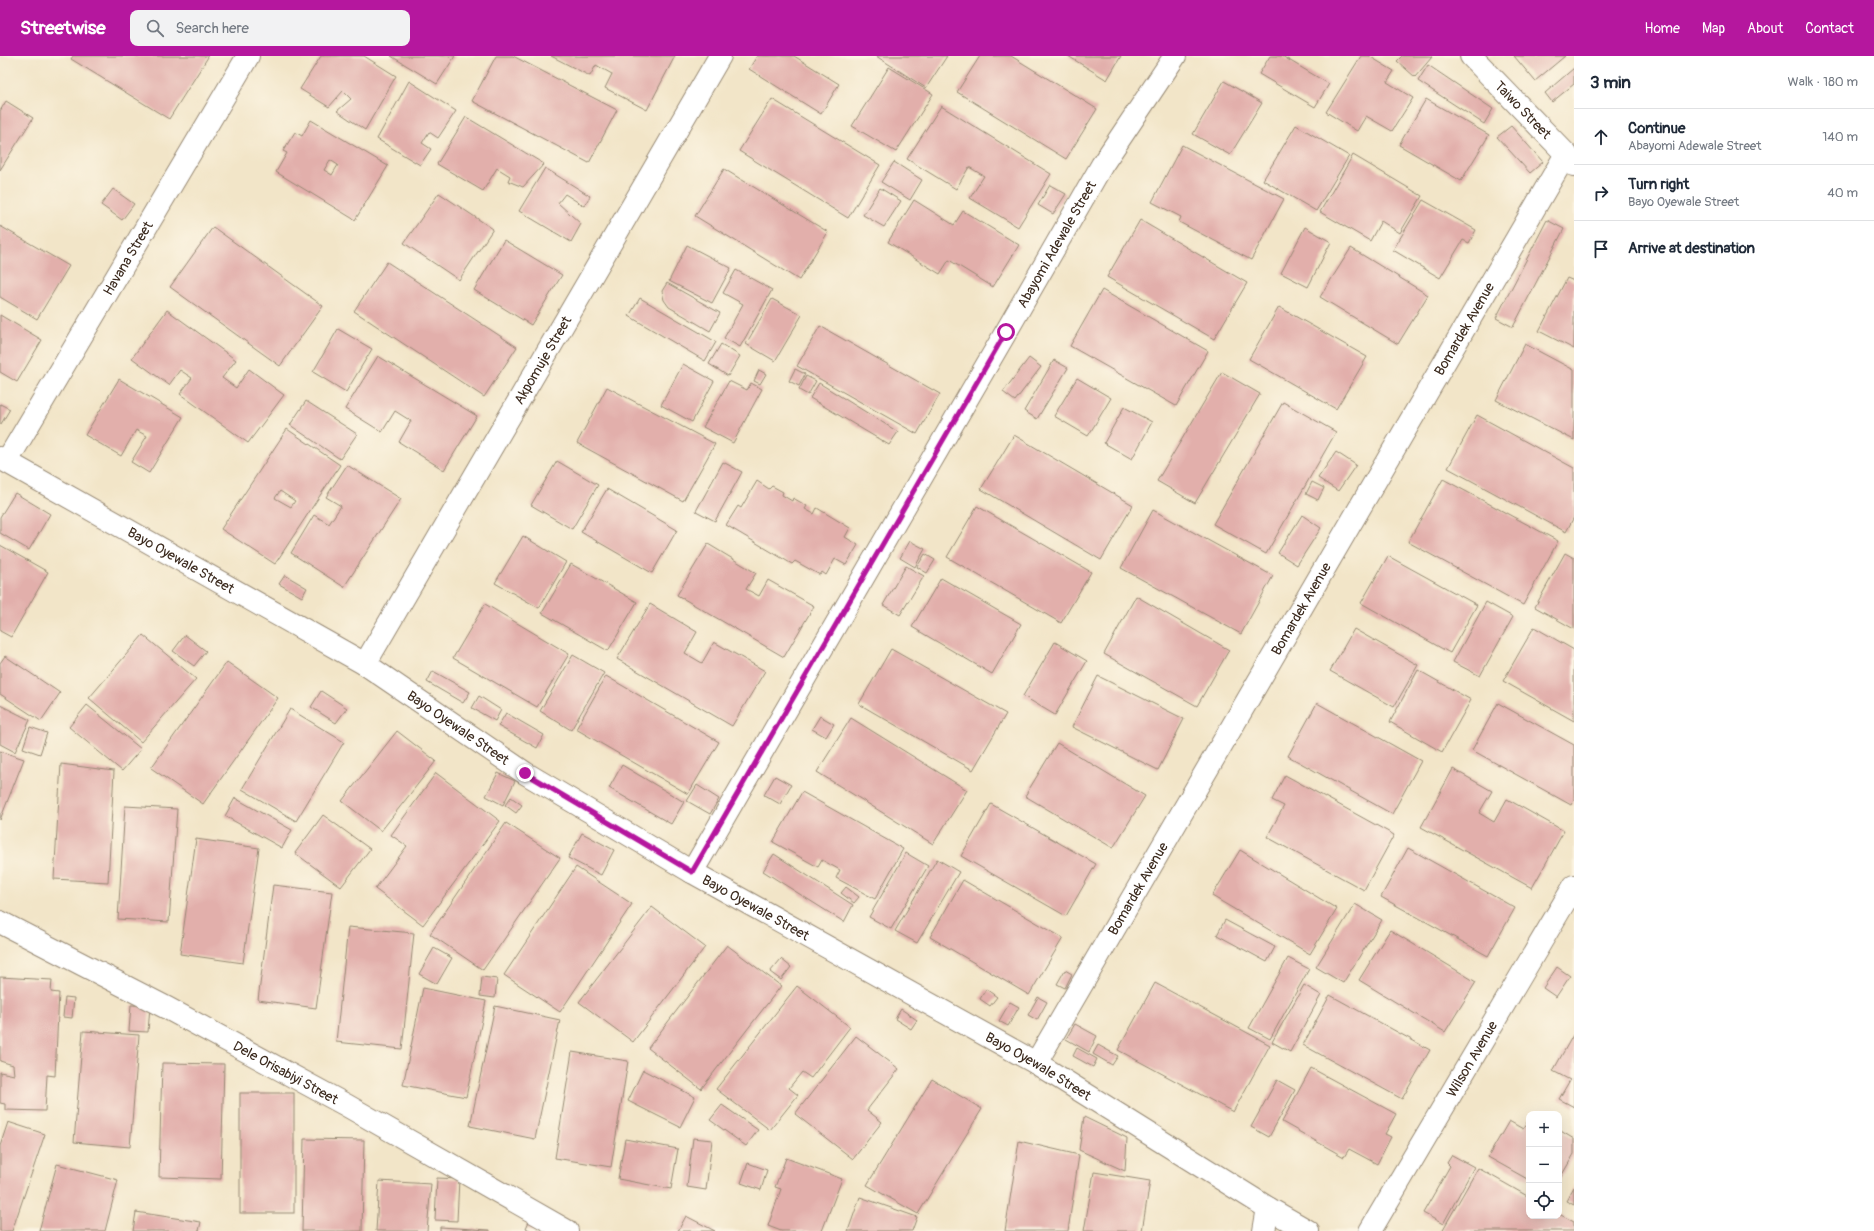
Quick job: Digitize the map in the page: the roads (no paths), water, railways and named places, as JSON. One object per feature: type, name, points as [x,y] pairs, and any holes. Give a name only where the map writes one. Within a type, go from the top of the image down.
[{"type":"street","name":"Havana Street","points":[[4,459],[248,56]]},
{"type":"street","name":"Akpomuje Street","points":[[365,664],[720,56]]},
{"type":"street","name":"Abayomi Adewale Street","points":[[692,872],[1102,165],[1175,56]]},
{"type":"street","name":"Taiwo Street","points":[[1471,56],[1570,160]]},
{"type":"street","name":"Bomardek Avenue","points":[[1036,1063],[1570,160]]},
{"type":"street","name":"Bayo Oyewale Street","points":[[4,459],[365,664],[525,773],[692,872],[1036,1063],[1268,1208],[1308,1231]]},
{"type":"street","name":"Wilson Avenue","points":[[1370,1231],[1574,886]]},
{"type":"street","name":"Dele Orisabiyi Street","points":[[0,922],[167,1008],[346,1104],[567,1231]]},
{"type":"street","points":[[1264,1231],[1268,1208]]}]
